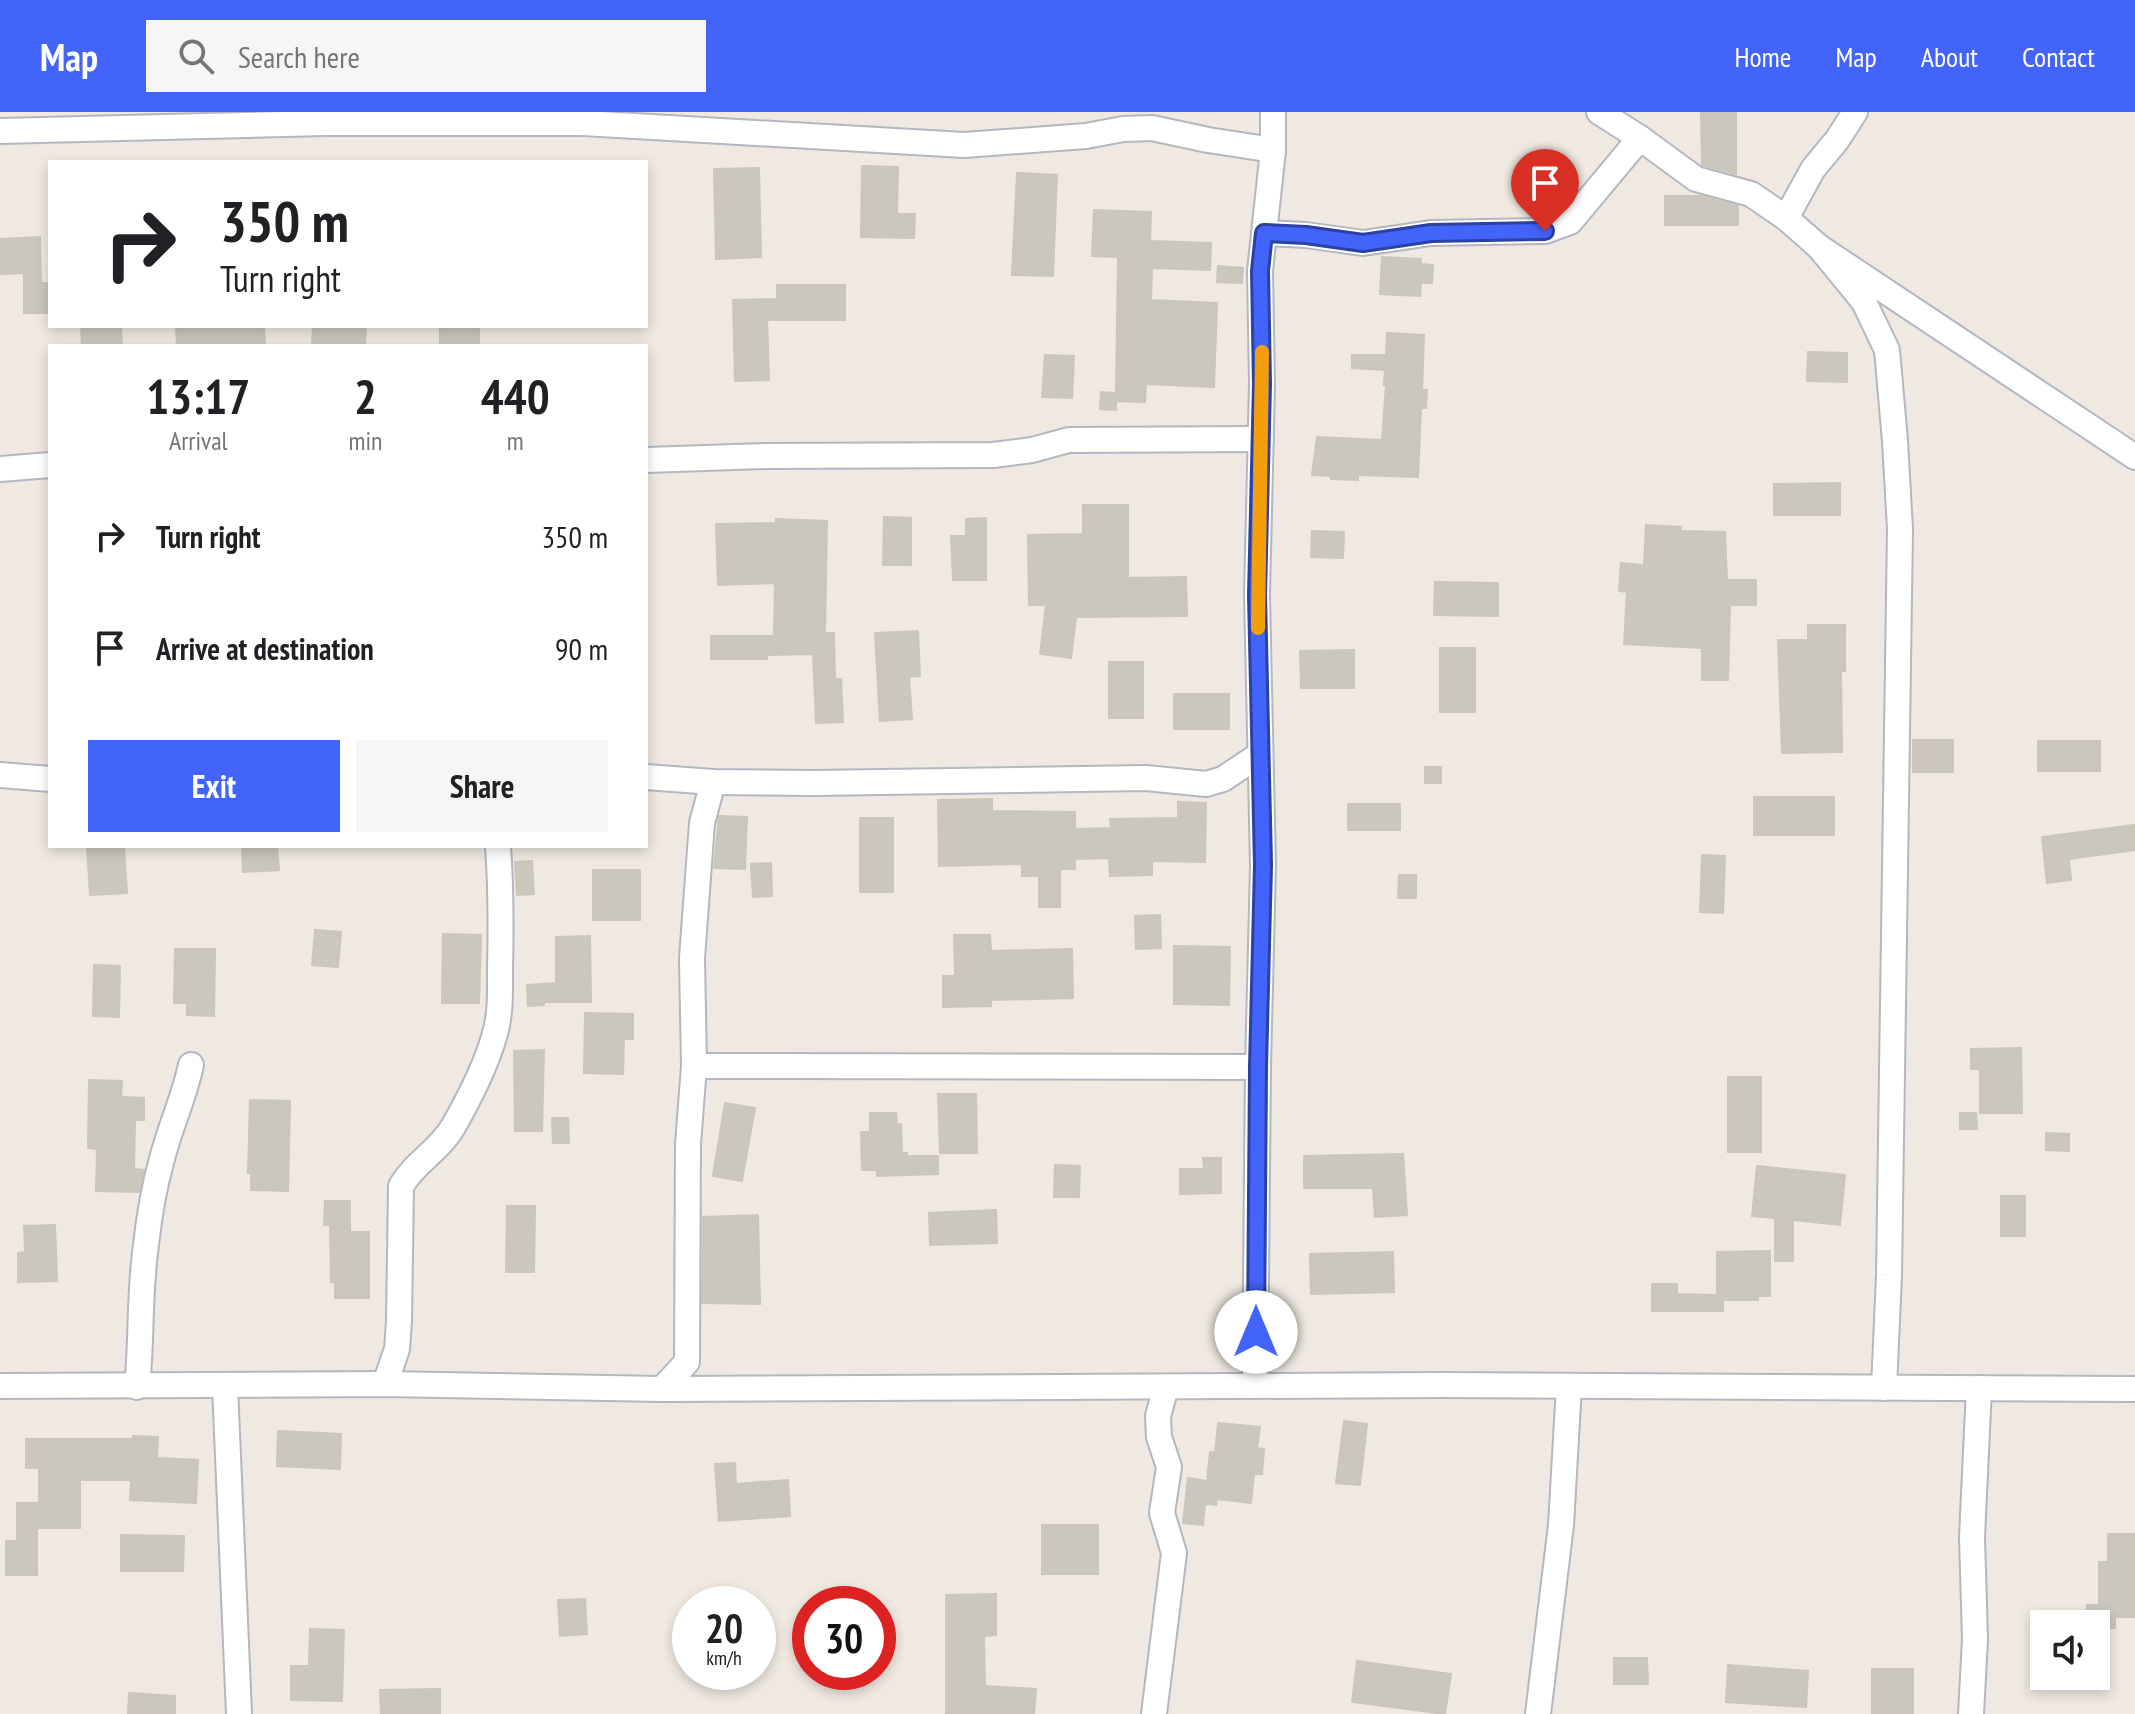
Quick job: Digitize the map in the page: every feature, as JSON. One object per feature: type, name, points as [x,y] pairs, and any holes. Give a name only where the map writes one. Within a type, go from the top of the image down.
[{"type":"street","points":[[1255,1386],[1263,865],[1257,595],[1261,439],[1260,271],[1273,150],[1273,112]]},
{"type":"street","points":[[1599,112],[1696,179],[1751,194],[1786,218],[1819,247],[2135,457]]},
{"type":"street","points":[[1786,218],[1813,169],[1855,112]]},
{"type":"street","points":[[0,131],[325,123],[583,123],[964,145],[1152,128],[1273,150]]},
{"type":"street","points":[[1264,233],[1363,243],[1431,233],[1545,231],[1570,222],[1640,138]]},
{"type":"street","points":[[1819,247],[1864,302],[1887,350],[1900,514],[1889,1275],[1884,1388]]},
{"type":"street","points":[[648,460],[993,455],[1032,450],[1069,440],[1261,439]]},
{"type":"street","points":[[0,469],[48,465]]},
{"type":"street","points":[[648,777],[713,782],[813,783],[1146,778],[1206,784],[1223,779],[1259,755]]},
{"type":"street","points":[[0,775],[48,779]]},
{"type":"street","points":[[662,1389],[687,1362],[688,1144],[694,1066],[692,958],[702,823],[713,782]]},
{"type":"street","points":[[385,1384],[397,1349],[401,1186],[413,1168],[441,1146],[454,1126],[482,1071],[497,1024],[502,908],[498,848]]},
{"type":"street","points":[[137,1387],[141,1351],[140,1299],[146,1244],[161,1159],[184,1098],[191,1065]]},
{"type":"street","points":[[694,1066],[1258,1067]]},
{"type":"street","points":[[0,1386],[385,1384],[662,1389],[1255,1386],[2135,1389]]},
{"type":"street","points":[[225,1386],[239,1714]]},
{"type":"street","points":[[1538,1714],[1561,1525],[1569,1386]]},
{"type":"street","points":[[1154,1714],[1174,1553],[1162,1513],[1169,1467],[1159,1437],[1158,1416],[1166,1387]]},
{"type":"street","points":[[1971,1714],[1975,1639],[1972,1537],[1979,1388]]},
{"type":"building","points":[[1701,112],[1736,112],[1736,174],[1702,165]]},
{"type":"building","points":[[862,166],[898,167],[897,214],[915,214],[914,238],[861,237]]},
{"type":"building","points":[[759,168],[761,257],[716,259],[714,169]]},
{"type":"building","points":[[1017,173],[1057,175],[1053,276],[1012,275]]},
{"type":"building","points":[[1665,196],[1701,196],[1738,206],[1738,225],[1665,225]]},
{"type":"building","points":[[1094,210],[1151,212],[1150,241],[1211,243],[1210,270],[1152,268],[1151,300],[1217,303],[1214,387],[1146,384],[1145,402],[1116,401],[1116,410],[1100,409],[1101,392],[1116,393],[1118,257],[1092,256]]},
{"type":"building","points":[[40,237],[41,283],[48,283],[48,313],[24,313],[24,273],[0,274],[0,239]]},
{"type":"building","points":[[1382,257],[1421,259],[1421,264],[1433,265],[1432,283],[1421,283],[1420,296],[1380,294]]},
{"type":"building","points":[[1218,266],[1243,268],[1242,283],[1217,282]]},
{"type":"building","points":[[777,285],[845,285],[845,320],[767,320],[769,380],[735,381],[733,300],[777,299]]},
{"type":"building","points":[[81,328],[121,328],[122,344],[82,344]]},
{"type":"building","points":[[176,328],[264,328],[265,344],[177,344]]},
{"type":"building","points":[[313,328],[366,328],[365,344],[312,344]]},
{"type":"building","points":[[440,328],[479,328],[479,344],[440,344]]},
{"type":"building","points":[[1387,333],[1424,335],[1422,390],[1427,390],[1426,408],[1421,408],[1418,477],[1358,475],[1358,480],[1312,475],[1317,437],[1382,440],[1385,370],[1352,368],[1352,355],[1386,355]]},
{"type":"building","points":[[1808,352],[1847,353],[1847,382],[1807,381]]},
{"type":"building","points":[[1045,355],[1074,356],[1072,398],[1042,397]]},
{"type":"building","points":[[1840,483],[1840,515],[1774,515],[1774,484]]},
{"type":"building","points":[[1083,505],[1128,505],[1128,578],[1186,577],[1187,616],[1076,617],[1071,658],[1040,654],[1046,605],[1029,605],[1028,535],[1083,534]]},
{"type":"building","points":[[884,517],[911,518],[911,565],[883,565]]},
{"type":"building","points":[[986,518],[986,580],[953,580],[951,536],[966,536],[966,519]]},
{"type":"building","points":[[776,519],[827,521],[825,633],[834,633],[835,679],[841,679],[843,722],[816,723],[813,654],[767,655],[767,659],[711,659],[711,636],[774,636],[775,583],[718,585],[716,524],[776,523]]},
{"type":"building","points":[[1646,525],[1681,527],[1680,531],[1725,532],[1727,580],[1756,580],[1756,605],[1730,605],[1728,680],[1702,680],[1702,648],[1624,644],[1627,592],[1619,591],[1621,563],[1644,565]]},
{"type":"building","points":[[1312,531],[1344,532],[1343,558],[1311,557]]},
{"type":"building","points":[[1435,582],[1498,583],[1498,616],[1434,615]]},
{"type":"building","points":[[1808,625],[1845,625],[1845,671],[1841,671],[1842,752],[1782,753],[1778,640],[1808,640]]},
{"type":"building","points":[[918,631],[920,676],[909,677],[912,719],[880,721],[875,633]]},
{"type":"building","points":[[1440,648],[1475,648],[1475,712],[1440,712]]},
{"type":"building","points":[[1354,650],[1354,688],[1301,688],[1300,651]]},
{"type":"building","points":[[1109,662],[1143,662],[1143,718],[1109,718]]},
{"type":"building","points":[[1174,694],[1229,694],[1229,729],[1174,729]]},
{"type":"building","points":[[1913,740],[1953,740],[1953,772],[1913,772]]},
{"type":"building","points":[[2038,741],[2100,741],[2100,771],[2038,771]]},
{"type":"building","points":[[1425,767],[1441,767],[1441,783],[1425,783]]},
{"type":"building","points":[[1754,797],[1834,797],[1834,835],[1754,835]]},
{"type":"building","points":[[992,799],[992,811],[1075,812],[1075,829],[1111,828],[1110,819],[1178,818],[1178,802],[1206,803],[1205,862],[1152,861],[1152,875],[1110,876],[1109,858],[1075,859],[1075,869],[1060,869],[1060,907],[1039,907],[1039,876],[1022,876],[1022,864],[939,866],[938,800]]},
{"type":"building","points":[[1348,804],[1400,804],[1400,830],[1348,830]]},
{"type":"building","points":[[719,816],[747,817],[745,869],[714,868]]},
{"type":"building","points":[[860,818],[893,818],[893,892],[860,892]]},
{"type":"building","points":[[2134,825],[2135,850],[2069,859],[2071,880],[2047,883],[2042,837]]},
{"type":"building","points":[[87,848],[124,848],[127,893],[90,895]]},
{"type":"building","points":[[242,848],[277,848],[279,870],[243,872]]},
{"type":"building","points":[[1702,855],[1725,856],[1723,913],[1700,912]]},
{"type":"building","points":[[532,861],[534,894],[517,895],[515,862]]},
{"type":"building","points":[[771,863],[772,896],[753,897],[751,864]]},
{"type":"building","points":[[593,870],[640,870],[640,920],[593,920]]},
{"type":"building","points":[[1399,875],[1416,875],[1416,898],[1398,898]]},
{"type":"building","points":[[1160,915],[1161,948],[1136,949],[1135,916]]},
{"type":"building","points":[[315,930],[341,932],[338,967],[312,965]]},
{"type":"building","points":[[443,934],[481,935],[479,1003],[442,1003]]},
{"type":"building","points":[[954,935],[990,935],[991,951],[1072,949],[1073,998],[991,1000],[991,1006],[943,1007],[943,976],[955,976]]},
{"type":"building","points":[[590,936],[591,1002],[544,1002],[544,1005],[528,1006],[527,985],[556,983],[556,937]]},
{"type":"building","points":[[1174,946],[1230,947],[1229,1005],[1174,1004]]},
{"type":"building","points":[[175,949],[215,949],[214,1016],[187,1015],[187,1003],[174,1003]]},
{"type":"building","points":[[94,965],[120,966],[119,1017],[93,1016]]},
{"type":"building","points":[[585,1013],[633,1014],[633,1039],[624,1039],[623,1074],[584,1073]]},
{"type":"building","points":[[2021,1048],[2022,1113],[1980,1113],[1980,1069],[1971,1069],[1971,1049]]},
{"type":"building","points":[[544,1050],[542,1131],[515,1131],[514,1051]]},
{"type":"building","points":[[1728,1077],[1761,1077],[1761,1152],[1728,1152]]},
{"type":"building","points":[[89,1080],[122,1081],[121,1097],[144,1098],[144,1120],[135,1120],[134,1169],[144,1170],[139,1192],[96,1191],[97,1149],[88,1148]]},
{"type":"building","points":[[938,1094],[976,1094],[977,1153],[940,1153]]},
{"type":"building","points":[[250,1100],[290,1101],[288,1191],[251,1190],[251,1173],[248,1173]]},
{"type":"building","points":[[725,1103],[755,1108],[742,1181],[713,1176]]},
{"type":"building","points":[[870,1113],[896,1113],[897,1125],[901,1124],[902,1153],[907,1153],[907,1156],[938,1156],[938,1174],[877,1176],[877,1170],[862,1170],[861,1132],[870,1132]]},
{"type":"building","points":[[1960,1113],[1976,1113],[1977,1129],[1960,1129]]},
{"type":"building","points":[[552,1118],[568,1118],[569,1143],[553,1143]]},
{"type":"building","points":[[2046,1133],[2069,1134],[2069,1151],[2046,1150]]},
{"type":"building","points":[[1403,1154],[1407,1215],[1375,1217],[1373,1188],[1304,1188],[1304,1156]]},
{"type":"building","points":[[1203,1158],[1221,1158],[1221,1193],[1180,1194],[1180,1169],[1204,1169]]},
{"type":"building","points":[[1055,1165],[1080,1166],[1079,1197],[1054,1197]]},
{"type":"building","points":[[1757,1166],[1845,1175],[1840,1225],[1793,1220],[1793,1261],[1775,1261],[1775,1218],[1752,1216]]},
{"type":"building","points":[[2001,1196],[2025,1196],[2025,1236],[2001,1236]]},
{"type":"building","points":[[325,1201],[350,1201],[350,1232],[369,1232],[369,1298],[335,1298],[335,1282],[331,1282],[330,1225],[324,1225]]},
{"type":"building","points":[[507,1206],[535,1206],[534,1272],[506,1272]]},
{"type":"building","points":[[996,1210],[997,1243],[930,1245],[929,1213]]},
{"type":"building","points":[[758,1215],[760,1304],[702,1303],[703,1217]]},
{"type":"building","points":[[55,1225],[57,1281],[18,1282],[18,1253],[25,1252],[24,1226]]},
{"type":"building","points":[[1770,1251],[1770,1296],[1758,1296],[1758,1300],[1723,1300],[1723,1311],[1652,1311],[1652,1284],[1677,1284],[1677,1294],[1717,1295],[1717,1252]]},
{"type":"building","points":[[1393,1252],[1394,1292],[1311,1294],[1310,1254]]},
{"type":"building","points":[[1344,1421],[1367,1424],[1360,1485],[1336,1483]]},
{"type":"building","points":[[1218,1423],[1260,1427],[1257,1448],[1264,1449],[1262,1474],[1254,1474],[1251,1503],[1217,1499],[1216,1505],[1205,1504],[1203,1525],[1183,1523],[1188,1478],[1207,1481],[1210,1452],[1215,1453]]},
{"type":"building","points":[[278,1431],[341,1434],[340,1469],[277,1466]]},
{"type":"building","points":[[133,1436],[158,1437],[157,1458],[198,1460],[196,1503],[130,1500],[131,1480],[80,1480],[80,1528],[37,1528],[37,1575],[6,1575],[6,1541],[17,1541],[17,1503],[39,1503],[39,1468],[26,1468],[26,1439],[133,1439]]},
{"type":"building","points":[[735,1463],[736,1484],[788,1480],[790,1516],[719,1521],[715,1464]]},
{"type":"building","points":[[1042,1525],[1098,1525],[1098,1574],[1042,1574]]},
{"type":"building","points":[[2108,1534],[2135,1534],[2135,1617],[2115,1617],[2115,1628],[2110,1628],[2110,1610],[2087,1610],[2087,1605],[2099,1605],[2099,1562],[2108,1562]]},
{"type":"building","points":[[121,1535],[184,1536],[183,1571],[121,1571]]},
{"type":"building","points":[[996,1594],[996,1635],[984,1636],[985,1686],[1036,1689],[1034,1714],[946,1714],[946,1595]]},
{"type":"building","points":[[585,1599],[587,1634],[560,1636],[558,1600]]},
{"type":"building","points":[[310,1629],[344,1630],[342,1701],[291,1700],[291,1666],[309,1666]]},
{"type":"building","points":[[1614,1658],[1647,1658],[1648,1684],[1614,1684]]},
{"type":"building","points":[[1357,1661],[1451,1674],[1445,1714],[1352,1702]]},
{"type":"building","points":[[1728,1665],[1808,1671],[1806,1707],[1726,1702]]},
{"type":"building","points":[[1872,1669],[1913,1669],[1913,1714],[1872,1714]]},
{"type":"building","points":[[440,1689],[440,1714],[381,1714],[380,1690]]},
{"type":"building","points":[[129,1693],[175,1696],[175,1714],[128,1714]]},
{"type":"slow traffic","points":[[1258,628],[1262,352]]},
{"type":"route","points":[[1256,1332],[1263,865],[1257,595],[1262,384],[1260,271],[1264,233],[1363,243],[1431,233],[1545,231]]}]
